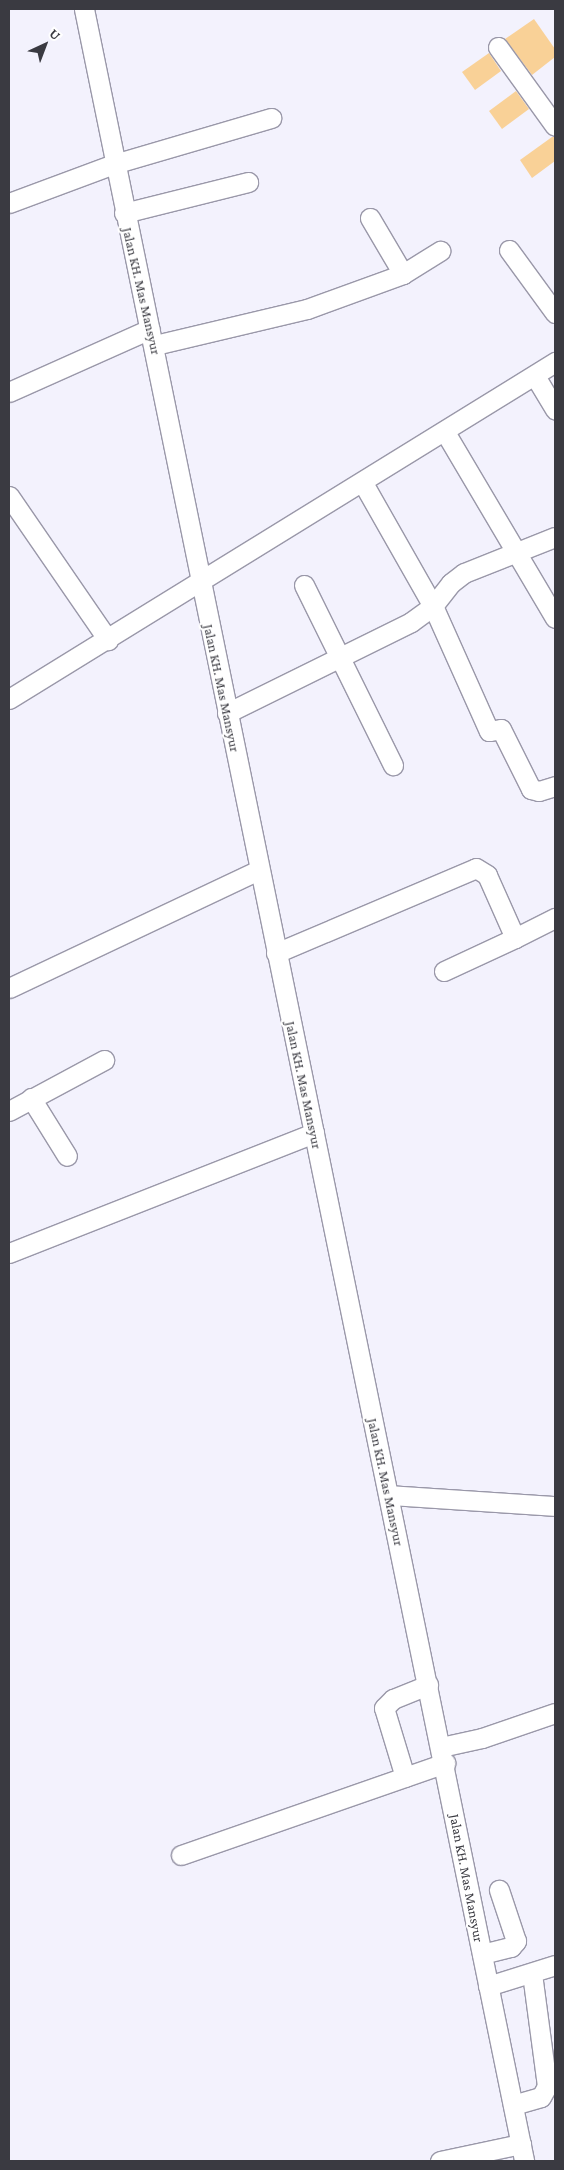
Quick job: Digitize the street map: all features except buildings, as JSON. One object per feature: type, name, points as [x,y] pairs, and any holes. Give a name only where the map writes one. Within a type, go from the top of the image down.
[{"type":"street","name":"Jalan KH. Mas Mansyur","points":[[84,9],[124,213],[152,337],[199,584],[443,1755],[488,1986],[523,2152]]},
{"type":"street","points":[[498,47],[555,126]]},
{"type":"street","points":[[9,203],[114,164],[271,118]]},
{"type":"street","points":[[124,213],[248,182]]},
{"type":"street","points":[[370,218],[403,274]]},
{"type":"street","points":[[509,250],[555,313]]},
{"type":"street","points":[[9,392],[152,337],[292,314],[403,274],[440,251]]},
{"type":"street","points":[[9,700],[363,483],[555,362]]},
{"type":"street","points":[[534,376],[555,409]]},
{"type":"street","points":[[445,432],[555,618]]},
{"type":"street","points":[[363,483],[433,606],[489,731],[501,729],[531,789],[539,791],[555,786]]},
{"type":"street","points":[[9,496],[108,640]]},
{"type":"street","points":[[227,713],[340,659],[411,622],[433,606],[457,577],[555,537]]},
{"type":"street","points":[[304,585],[393,765]]},
{"type":"street","points":[[276,953],[476,868],[487,875],[515,938]]},
{"type":"street","points":[[9,988],[259,870]]},
{"type":"street","points":[[444,972],[555,918]]},
{"type":"street","points":[[9,1111],[104,1060]]},
{"type":"street","points":[[31,1098],[67,1156]]},
{"type":"street","points":[[9,1253],[314,1133]]},
{"type":"street","points":[[389,1495],[555,1506]]},
{"type":"street","points":[[405,1777],[384,1709],[393,1699],[428,1685]]},
{"type":"street","points":[[180,1855],[405,1777],[443,1755],[482,1738],[555,1713]]},
{"type":"street","points":[[482,1954],[511,1947],[516,1941],[499,1890]]},
{"type":"street","points":[[488,1986],[532,1974],[555,1965]]},
{"type":"street","points":[[514,2105],[541,2097],[547,2086],[532,1974]]},
{"type":"street","points":[[440,2161],[523,2152]]}]
